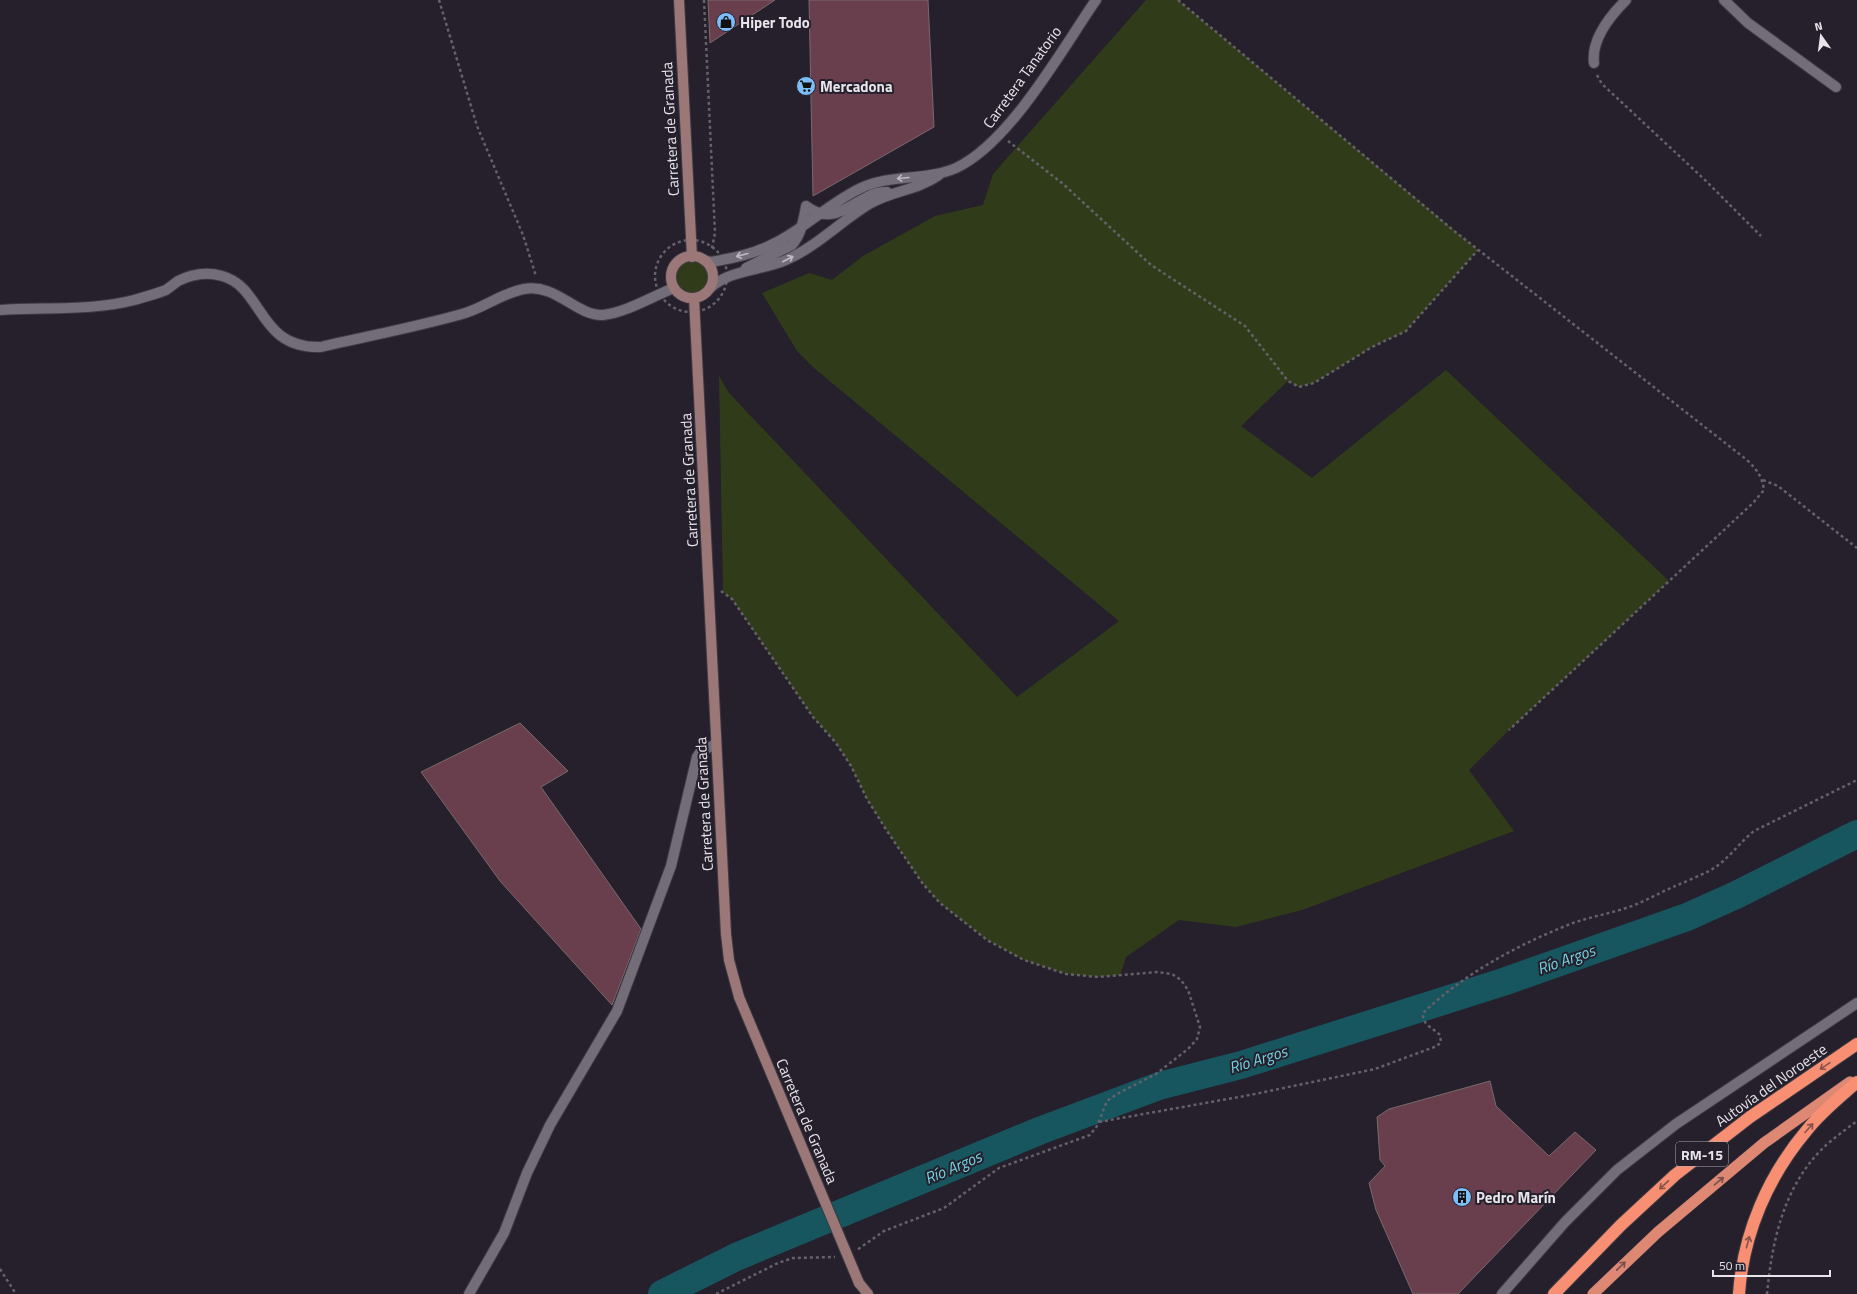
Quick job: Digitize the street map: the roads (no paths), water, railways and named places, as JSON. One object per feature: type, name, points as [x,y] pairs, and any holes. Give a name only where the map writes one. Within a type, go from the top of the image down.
[{"type":"highway","name":"Autovía del Noroeste","points":[[1554,1294],[1561,1289],[1621,1225],[1675,1175],[1750,1117],[1857,1044]]},
{"type":"highway","name":"RM-15","points":[[1593,1294],[1658,1232],[1758,1148],[1857,1077]]},
{"type":"highway","points":[[1739,1294],[1747,1245],[1760,1205],[1770,1185],[1794,1146],[1807,1130],[1857,1082]]},
{"type":"main road","name":"Carretera de Granada","points":[[679,0],[692,257]]},
{"type":"main road","points":[[692,257],[704,260],[708,264],[713,276],[710,288],[706,293],[694,298],[682,296],[674,288],[671,276],[676,264],[680,260],[692,257]]},
{"type":"main road","name":"Carretera de Granada","points":[[694,298],[726,934],[731,970],[739,997],[859,1283],[861,1294]]},
{"type":"main road","name":"Carretera de Granada","points":[[859,1283],[868,1294]]},
{"type":"street","name":"Carretera Tanatorio","points":[[942,173],[957,167],[986,149],[1000,135],[1044,77],[1096,0]]},
{"type":"street","points":[[1594,63],[1593,54],[1597,40],[1610,18],[1626,0]]},
{"type":"street","points":[[1724,0],[1748,23],[1836,87]]},
{"type":"street","points":[[738,273],[766,267],[788,259],[870,204],[882,198],[930,181],[942,173]]},
{"type":"street","points":[[704,260],[711,262],[723,260],[762,249],[775,243],[860,188],[870,184],[893,179],[942,173]]},
{"type":"street","points":[[710,288],[716,282],[738,273],[792,245],[797,239],[802,226],[806,206],[825,214],[839,212],[876,193],[907,190]]},
{"type":"street","points":[[0,310],[50,308],[132,300],[165,290],[179,281],[192,276],[207,273],[223,276],[239,284],[271,328],[280,335],[306,347],[321,347],[464,313],[507,294],[524,289],[539,288],[554,293],[590,313],[603,315],[622,310],[674,288]]},
{"type":"street","points":[[469,1294],[504,1233],[527,1173],[550,1125],[617,1011],[671,866],[697,757],[700,751],[716,744]]},
{"type":"street","points":[[1502,1294],[1565,1222],[1616,1170],[1689,1115],[1857,1003]]},
{"type":"waterway","name":"Río Argos","points":[[662,1294],[736,1257],[1039,1131],[1159,1086],[1241,1065],[1503,982],[1687,917],[1736,895],[1857,834]]},
{"type":"place","name":"Hiper Todo","points":[[726,22]]},
{"type":"place","name":"Mercadona","points":[[806,86]]},
{"type":"place","name":"Pedro Marín","points":[[1462,1197]]}]
